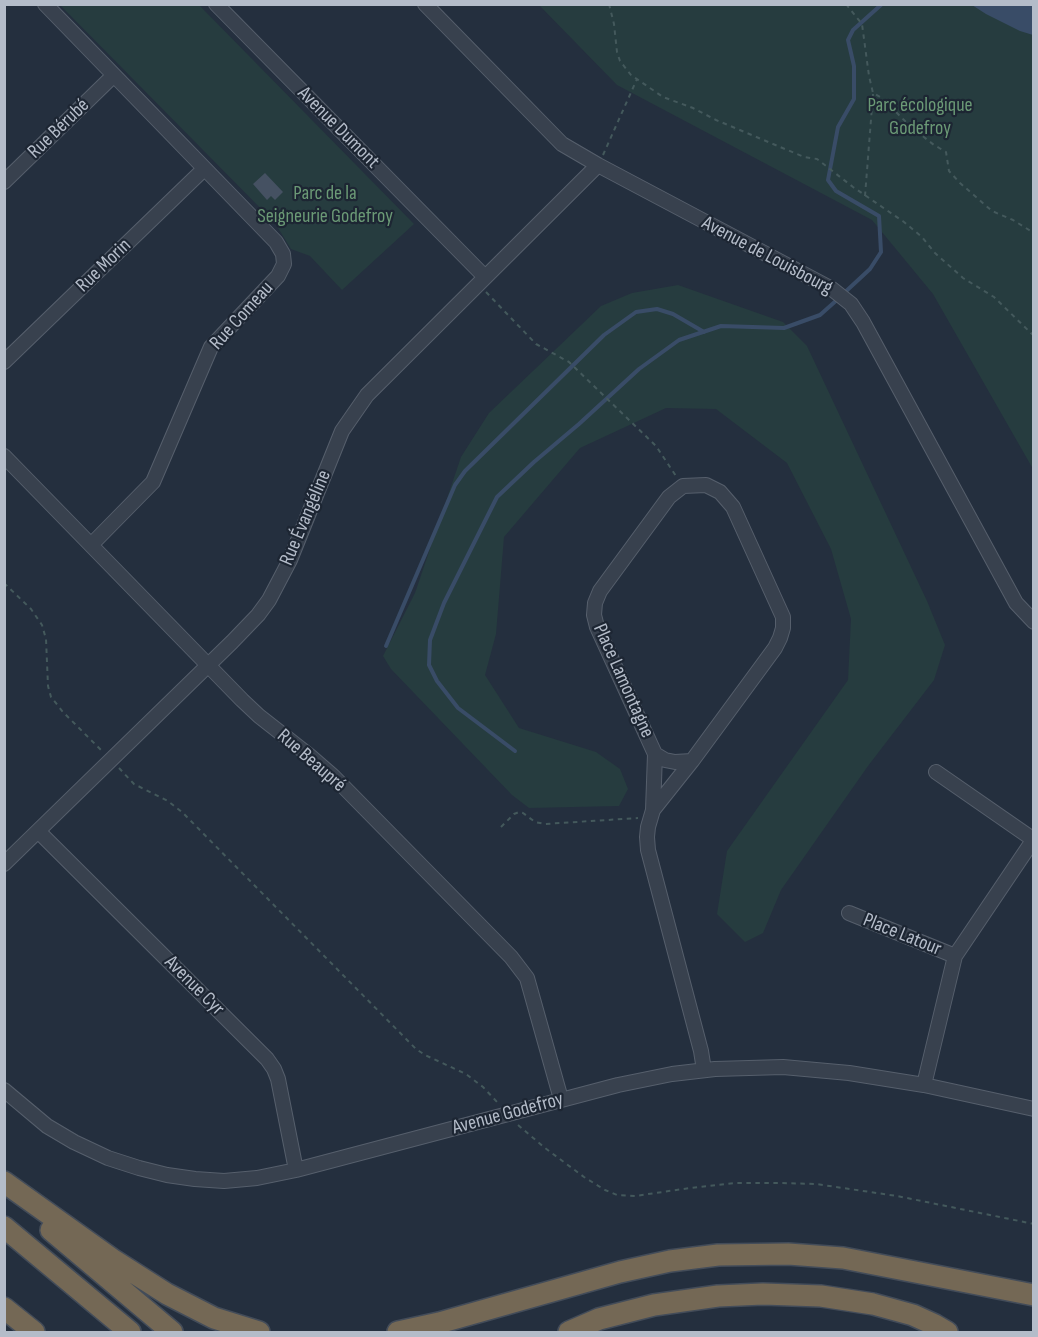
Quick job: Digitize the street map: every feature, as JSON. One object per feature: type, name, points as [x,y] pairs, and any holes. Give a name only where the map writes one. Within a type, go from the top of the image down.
[{"type":"highway","points":[[4,1182],[112,1259],[167,1294],[214,1318],[259,1332]]},
{"type":"highway","points":[[4,1191],[172,1332]]},
{"type":"highway","points":[[4,1227],[130,1332]]},
{"type":"highway","points":[[398,1332],[439,1323],[629,1270],[670,1261],[718,1256],[788,1254],[843,1258],[1034,1295]]},
{"type":"highway","points":[[569,1332],[599,1319],[654,1305],[763,1294],[821,1296],[873,1304],[912,1315],[946,1332]]},
{"type":"highway","points":[[4,1308],[34,1332]]},
{"type":"street","name":"Rue Comeau","points":[[45,4],[276,242],[283,254],[284,264],[278,276],[211,347],[153,482],[91,545]]},
{"type":"street","name":"Avenue Dumont","points":[[216,4],[482,281]]},
{"type":"street","name":"Avenue de Louisbourg","points":[[425,4],[562,144],[832,289],[851,304],[863,322],[1016,603],[1034,622]]},
{"type":"street","name":"Rue Bérubé","points":[[4,182],[113,76]]},
{"type":"street","name":"Rue Évangéline","points":[[4,864],[245,629],[268,600],[290,560],[342,431],[367,395],[598,165]]},
{"type":"street","name":"Rue Morin","points":[[4,362],[204,169]]},
{"type":"street","name":"Rue Beaupré","points":[[4,456],[207,666],[259,716],[333,776],[520,968],[533,994],[561,1099]]},
{"type":"street","name":"Place Lamontagne","points":[[653,810],[775,648],[783,628],[783,616],[733,507],[720,492],[706,485],[683,486],[669,497],[600,591],[595,603],[594,615],[597,627],[655,754],[653,810],[648,827],[648,850],[704,1070]]},
{"type":"street","name":"Place Lamontagne","points":[[655,754],[665,760],[675,762],[692,761]]},
{"type":"street","points":[[924,1085],[955,956],[1033,839],[936,772]]},
{"type":"street","name":"Avenue Cyr","points":[[38,831],[270,1064],[278,1079],[296,1170]]},
{"type":"street","name":"Place Latour","points":[[849,913],[955,956]]},
{"type":"street","name":"Avenue Godefroy","points":[[4,1090],[41,1122],[66,1138],[99,1154],[148,1171],[186,1178],[224,1181],[257,1178],[296,1170],[561,1099],[641,1080],[704,1070],[752,1067],[815,1069],[865,1075],[924,1085],[1034,1110]]},
{"type":"path","points":[[609,4],[617,52],[620,61],[631,75],[663,97],[804,157],[817,159],[904,222],[963,278],[994,297],[1034,336]]},
{"type":"path","points":[[846,4],[862,24],[873,93],[865,195]]},
{"type":"path","points":[[598,165],[637,79]]},
{"type":"path","points":[[873,93],[882,98],[910,127],[946,152],[949,171],[992,211],[1034,233]]},
{"type":"path","points":[[482,281],[536,344],[569,362],[656,446],[683,486]]},
{"type":"path","points":[[4,583],[31,609],[42,625],[46,639],[48,686],[51,697],[102,751]]},
{"type":"path","points":[[120,769],[134,784],[168,801],[180,810],[416,1049],[470,1077],[487,1090],[501,1107]]},
{"type":"path","points":[[501,827],[519,812],[535,822],[545,824],[636,818]]},
{"type":"path","points":[[515,1122],[579,1173],[617,1195],[635,1196],[735,1184],[816,1184],[915,1200],[1034,1224]]},
{"type":"green space","name":"Parc de la Seigneurie Godefroy","points":[[60,5],[199,5],[414,224],[342,290],[310,256],[291,249],[275,223]]},
{"type":"green space","name":"Parc écologique Godefroy","points":[[539,5],[1033,5],[1033,469],[933,294],[872,220],[617,85]]},
{"type":"green space","points":[[678,285],[783,322],[807,346],[927,601],[945,645],[934,680],[868,766],[781,890],[763,933],[745,942],[717,914],[727,851],[848,680],[851,619],[831,549],[787,463],[716,409],[666,408],[580,448],[504,537],[496,634],[485,675],[519,728],[596,752],[620,769],[628,789],[619,806],[529,808],[512,795],[391,669],[383,656],[415,593],[461,457],[489,413],[601,306],[632,293]]},
{"type":"water","points":[[972,5],[1033,5],[1033,35],[1020,31]]},
{"type":"building","points":[[265,173],[283,192],[275,200],[271,196],[267,200],[253,184]]},
{"type":"waterway","points":[[843,294],[870,269],[881,252],[879,216],[836,191],[828,180],[838,127],[854,99],[854,66],[848,40],[853,30],[882,4]]},
{"type":"waterway","points":[[515,751],[458,708],[437,681],[429,665],[430,640],[444,603],[497,497],[639,369],[679,340],[721,326],[784,328],[820,315],[838,299]]},
{"type":"waterway","points":[[386,646],[455,485],[465,471],[604,335],[636,312],[657,309],[673,314],[704,332]]}]
